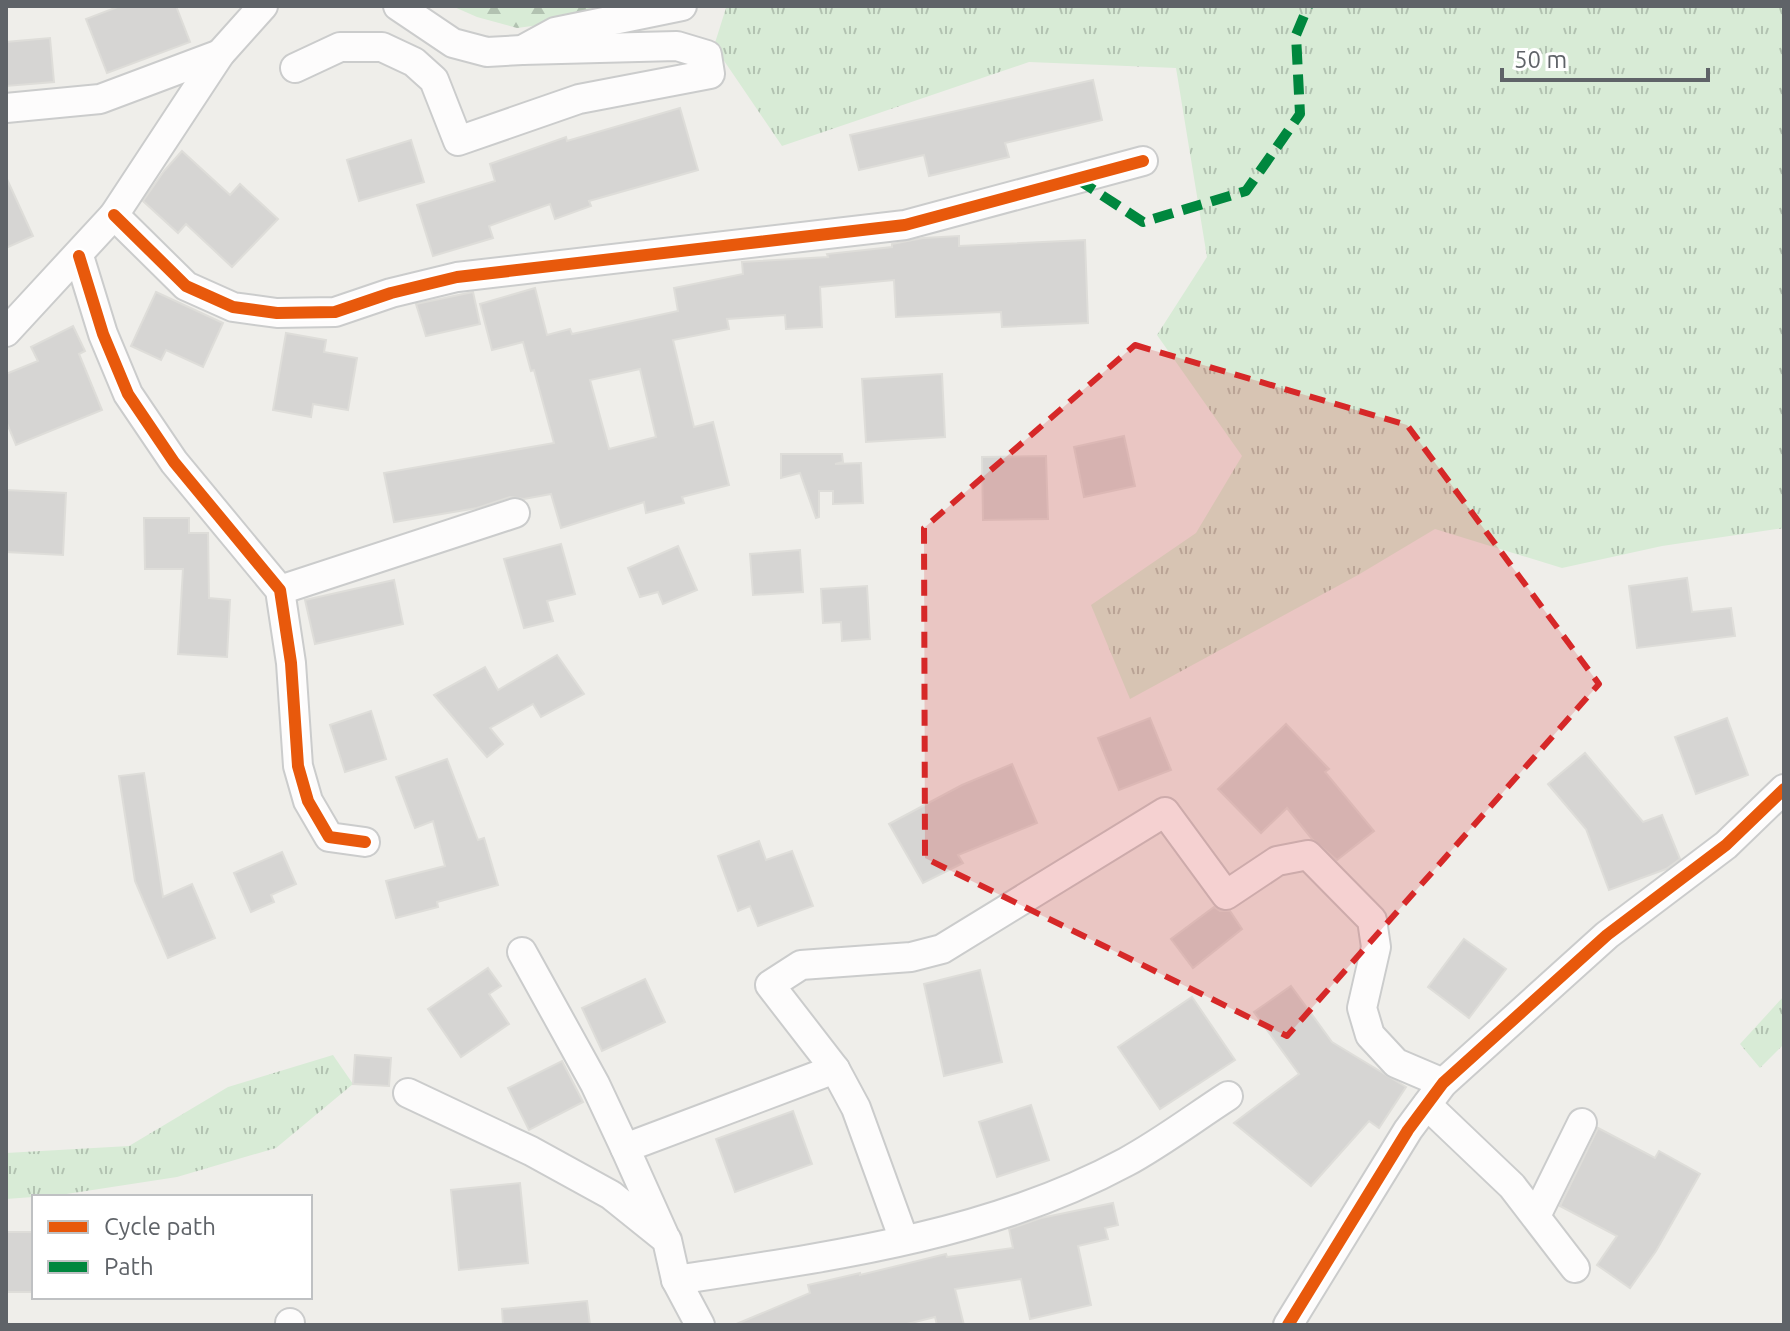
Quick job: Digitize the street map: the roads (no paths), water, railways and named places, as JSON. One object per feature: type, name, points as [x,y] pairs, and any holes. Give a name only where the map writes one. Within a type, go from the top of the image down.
[{"type":"street","points":[[6,332],[114,215],[220,54],[263,6]]},
{"type":"street","points":[[295,68],[340,47],[382,47],[414,62],[434,80],[458,141],[579,99],[710,74],[707,55],[677,46],[487,52],[453,43],[398,6]]},
{"type":"street","points":[[522,50],[555,32],[682,6]]},
{"type":"street","points":[[6,108],[100,99],[220,54]]},
{"type":"street","points":[[114,215],[186,286],[233,307],[277,313],[335,312],[391,293],[457,277],[905,225],[1143,161]]},
{"type":"street","points":[[79,256],[103,334],[128,394],[174,462],[280,590],[291,663],[298,766],[308,801],[329,837],[365,842]]},
{"type":"street","points":[[280,590],[515,513]]},
{"type":"street","points":[[1288,1325],[1408,1130],[1435,1094],[1607,935],[1726,845],[1784,789]]},
{"type":"street","points":[[904,1240],[856,1108],[835,1069],[770,985],[801,965],[911,957],[942,949],[1165,812],[1226,895],[1277,861],[1308,855],[1372,920],[1376,947],[1362,1008],[1370,1035],[1396,1063],[1435,1094],[1575,1268]]},
{"type":"street","points":[[522,952],[595,1084],[667,1240],[676,1280],[700,1325]]},
{"type":"street","points":[[625,1148],[835,1069]]},
{"type":"street","points":[[408,1093],[531,1151],[611,1195],[667,1240]]},
{"type":"street","points":[[676,1280],[807,1260],[904,1240],[991,1217],[1065,1190],[1127,1162],[1228,1096]]},
{"type":"street","points":[[1536,1216],[1582,1123]]}]
